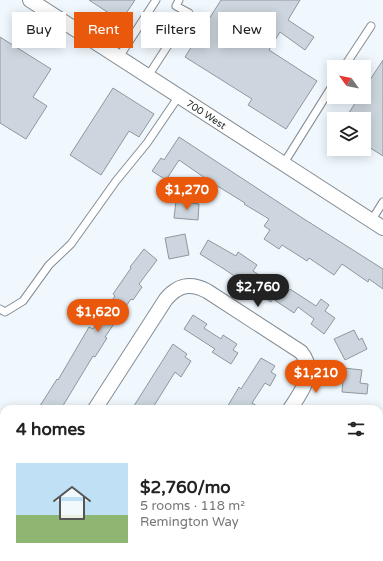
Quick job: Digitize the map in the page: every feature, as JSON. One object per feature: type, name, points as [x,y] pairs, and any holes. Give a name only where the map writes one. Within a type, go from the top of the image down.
[{"type":"street","name":"700 West","points":[[37,2],[119,58],[377,224]]},
{"type":"street","points":[[98,405],[166,299],[175,290],[181,287],[192,286],[207,291],[301,352],[307,362],[307,380],[303,390],[293,405]]},
{"type":"lane","points":[[119,58],[156,0]]},
{"type":"lane","points":[[148,76],[189,13],[176,6],[179,0]]},
{"type":"lane","points":[[349,60],[371,26]]},
{"type":"lane","points":[[284,163],[327,94]]},
{"type":"lane","points":[[0,309],[5,312],[23,301],[49,265],[71,244],[116,182],[148,143],[179,96]]},
{"type":"lane","points":[[377,224],[383,202]]},
{"type":"building","points":[[89,0],[135,0],[127,12],[107,12]]},
{"type":"building","points":[[221,0],[300,0],[288,20],[314,37],[305,50],[280,32],[276,39],[276,12],[218,12],[218,48],[270,48],[269,50],[317,81],[286,129],[248,105],[252,99],[185,57],[191,48],[210,48],[210,17]]},
{"type":"building","points":[[0,37],[12,45],[12,48],[18,48],[51,69],[33,97],[47,106],[26,139],[0,123]]},
{"type":"building","points":[[383,60],[383,156],[371,148],[371,112],[349,112],[355,104],[371,104],[371,78]]},
{"type":"building","points":[[113,88],[154,114],[139,137],[129,131],[101,175],[70,155]]},
{"type":"building","points":[[179,137],[383,269],[383,289],[369,279],[368,282],[342,264],[334,275],[309,258],[307,261],[282,245],[279,249],[264,239],[270,230],[264,226],[269,219],[214,184],[207,195],[198,188],[205,178],[179,160],[166,180],[152,171],[161,158],[164,160]]},
{"type":"building","points":[[176,201],[199,204],[198,220],[174,218]]},
{"type":"building","points":[[185,234],[189,255],[169,259],[165,238]]},
{"type":"building","points":[[208,240],[236,256],[238,252],[257,265],[253,271],[287,293],[290,289],[316,306],[321,299],[329,305],[325,311],[335,318],[324,334],[311,324],[314,319],[298,307],[294,313],[273,299],[271,302],[200,254]]},
{"type":"building","points":[[144,249],[157,260],[139,284],[142,287],[133,300],[131,299],[105,337],[107,338],[95,357],[93,356],[63,405],[41,405],[57,379],[58,380],[89,327],[93,329],[115,296],[113,294],[131,268],[130,267]]},
{"type":"building","points":[[193,315],[207,324],[204,328],[221,339],[223,335],[237,344],[233,350],[238,353],[231,364],[212,352],[215,349],[184,329]]},
{"type":"building","points":[[354,330],[359,340],[362,338],[367,349],[345,360],[334,339]]},
{"type":"building","points":[[173,344],[187,354],[185,357],[191,361],[181,377],[175,372],[154,405],[135,405]]},
{"type":"building","points":[[261,358],[275,366],[271,372],[276,375],[270,386],[265,383],[252,403],[255,405],[228,405],[239,387],[241,389]]},
{"type":"building","points":[[344,368],[362,370],[360,383],[368,384],[367,394],[342,392]]}]
